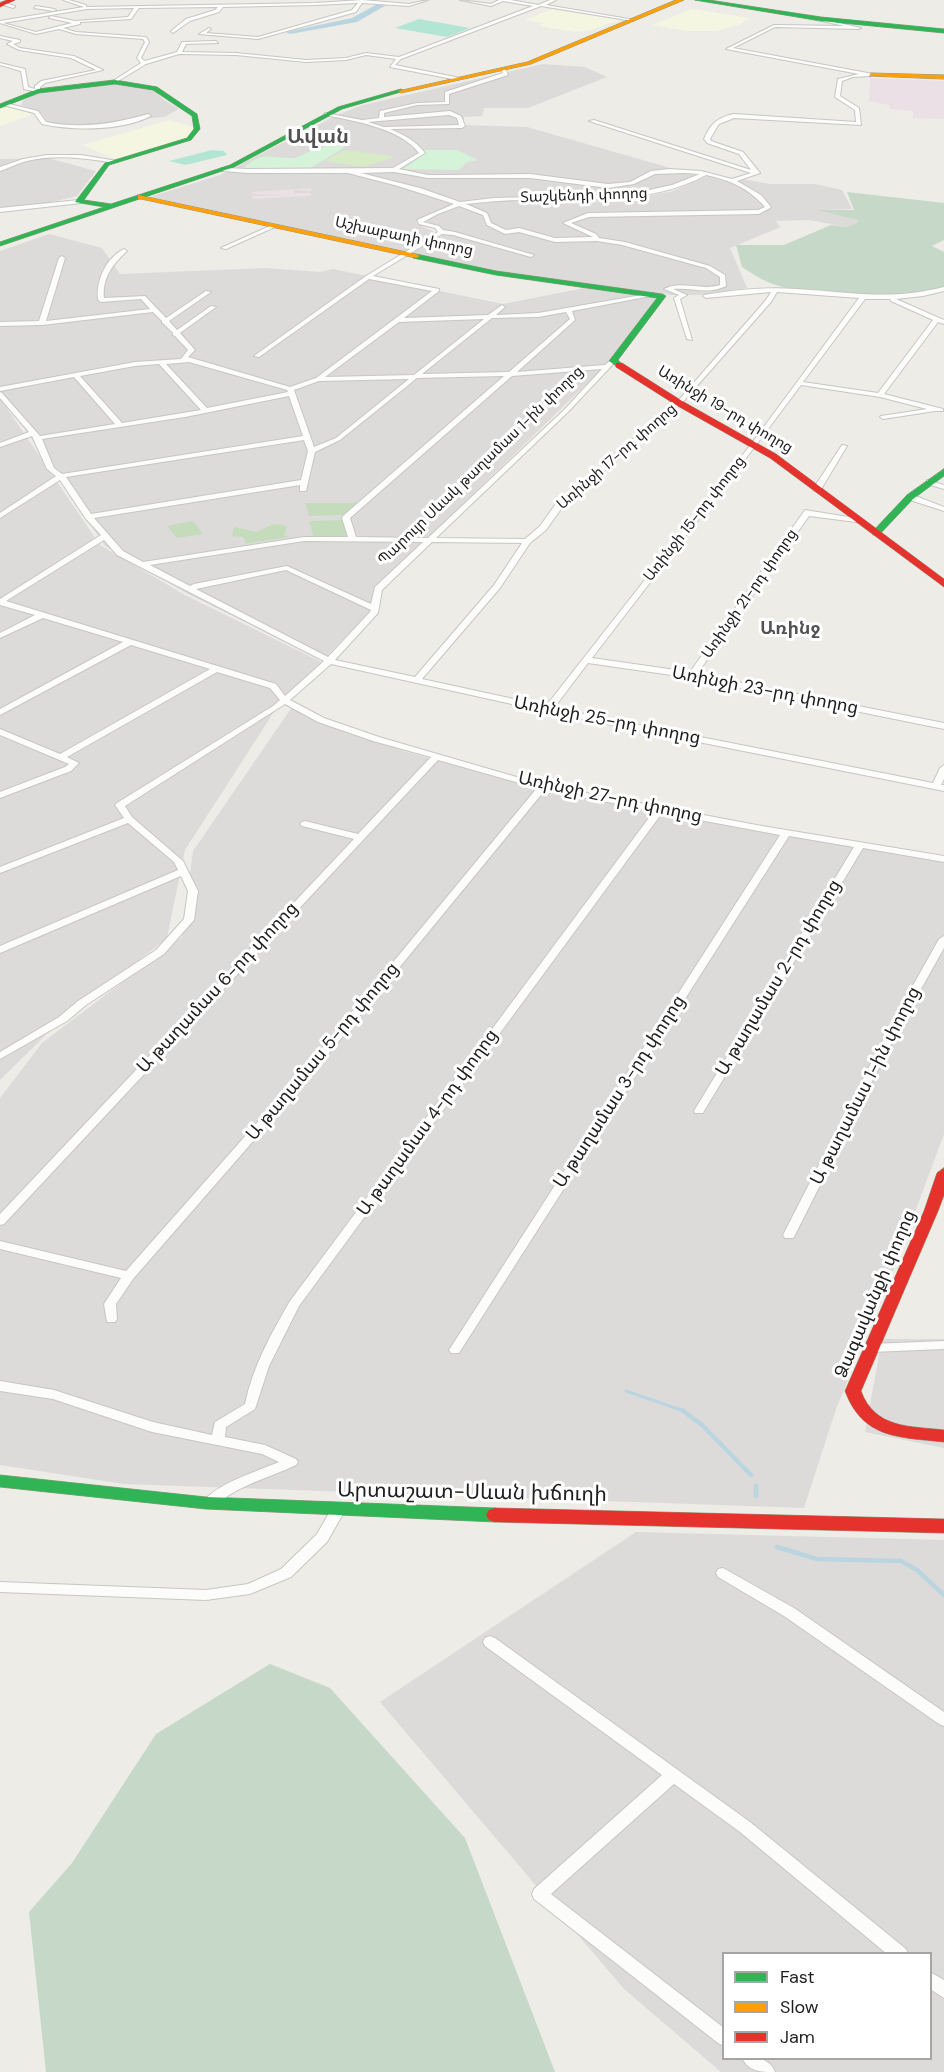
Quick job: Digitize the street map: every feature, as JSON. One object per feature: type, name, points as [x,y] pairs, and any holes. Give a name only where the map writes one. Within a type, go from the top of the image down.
[{"type":"main road","points":[[0,244],[223,169],[327,114],[379,96],[529,63],[681,0]]},
{"type":"main road","points":[[698,0],[814,18],[944,30]]},
{"type":"main road","points":[[714,0],[825,17],[944,30]]},
{"type":"main road","points":[[871,75],[944,77]]},
{"type":"main road","points":[[3,105],[38,91],[115,82],[156,88],[195,115],[199,129],[196,135],[114,161],[99,174],[79,202],[113,206]]},
{"type":"main road","name":"Աշխաբադի փողոց","points":[[141,197],[509,276],[664,296]]},
{"type":"main road","name":"Պարույր Սևակ թաղամաս 1-ին փողոց","points":[[610,364],[664,296]]},
{"type":"main road","name":"Առինջի 19-րդ փողոց","points":[[610,364],[754,444],[944,584]]},
{"type":"main road","points":[[876,533],[910,497],[944,472]]},
{"type":"main road","name":"Ձագավանքի փողոց","points":[[944,1173],[931,1211],[853,1391],[854,1401],[860,1411],[873,1423],[944,1436]]},
{"type":"main road","name":"Արտաշատ-Սևան խճուղի","points":[[0,1481],[77,1492],[207,1505],[338,1512],[944,1526]]},
{"type":"street","points":[[65,0],[87,8]]},
{"type":"street","points":[[162,7],[170,0]]},
{"type":"street","points":[[299,0],[316,4]]},
{"type":"street","points":[[0,23],[87,8],[316,4],[353,0],[409,5],[426,0]]},
{"type":"street","points":[[462,0],[491,5],[503,0],[633,20]]},
{"type":"street","points":[[115,82],[144,63],[179,53],[243,54],[306,61],[346,59],[366,54],[399,58],[554,0]]},
{"type":"street","points":[[209,29],[201,34],[258,38],[354,11],[361,1]]},
{"type":"street","points":[[6,5],[32,17]]},
{"type":"street","points":[[172,32],[188,20],[219,10],[221,6]]},
{"type":"street","points":[[36,7],[51,7],[57,12]]},
{"type":"street","points":[[38,16],[77,21],[129,18],[137,8]]},
{"type":"street","points":[[814,18],[859,28],[774,26],[728,49],[871,75]]},
{"type":"street","points":[[0,23],[36,33],[60,29],[77,24],[77,21]]},
{"type":"street","points":[[60,29],[69,33],[98,33],[144,38],[147,42],[146,48],[139,58],[144,63]]},
{"type":"street","points":[[0,37],[18,41],[9,44],[19,49],[72,57],[101,70],[40,83],[36,88],[38,91],[26,88],[23,70],[0,64]]},
{"type":"street","points":[[179,53],[184,43],[261,42],[258,38]]},
{"type":"street","points":[[399,58],[392,66],[458,79]]},
{"type":"street","points":[[381,119],[382,112],[404,107],[447,103],[447,93],[506,74],[504,70]]},
{"type":"street","points":[[757,173],[741,153],[709,142],[711,127],[720,119],[734,116],[859,124],[857,109],[837,97],[837,92],[840,80],[852,75],[871,75]]},
{"type":"street","points":[[3,105],[36,112],[44,123],[61,128],[118,122],[148,116]]},
{"type":"street","points":[[357,122],[450,113],[459,117],[462,126],[378,128]]},
{"type":"street","points":[[327,114],[378,128],[407,139],[422,151],[418,156],[394,170]]},
{"type":"street","points":[[592,121],[757,173]]},
{"type":"street","points":[[0,169],[45,156],[82,156],[114,161]]},
{"type":"street","points":[[223,169],[248,171],[394,170],[438,179],[531,176],[575,184],[609,186],[636,182],[654,172],[703,175],[729,181],[762,196],[768,207],[759,212],[588,215],[566,223],[594,235],[597,239]]},
{"type":"street","name":"Տաշկենդի փողոց","points":[[348,171],[389,180],[461,204],[485,214],[489,224],[505,232],[519,231],[555,240],[597,239],[708,267],[723,276],[723,286],[711,291],[678,286],[667,289],[684,295],[664,296]]},
{"type":"street","points":[[729,181],[757,173]]},
{"type":"street","points":[[389,180],[407,174]]},
{"type":"street","name":"Տաշկենդի փողոց","points":[[461,204],[516,198],[595,198],[644,194],[667,190],[703,175]]},
{"type":"street","points":[[0,210],[79,202]]},
{"type":"street","points":[[441,232],[437,227],[421,223],[420,220],[461,204]]},
{"type":"street","points":[[224,248],[274,226]]},
{"type":"street","points":[[257,356],[368,277],[441,232],[453,233],[531,255]]},
{"type":"street","points":[[124,251],[115,257],[105,276],[100,297],[107,300],[143,297],[192,350],[182,357],[291,391]]},
{"type":"street","points":[[42,323],[62,258]]},
{"type":"street","points":[[0,445],[36,436],[206,411],[291,391],[318,379],[436,290],[368,277]]},
{"type":"street","points":[[395,320],[489,317],[569,311],[664,296],[775,290],[890,299],[912,297],[944,289]]},
{"type":"street","name":"Առինջի 17-րդ փողոց","points":[[416,681],[497,586],[528,541],[543,528],[558,507],[679,403],[769,301],[775,290]]},
{"type":"street","points":[[164,322],[208,292]]},
{"type":"street","points":[[664,296],[690,339]]},
{"type":"street","name":"Առինջի 15-րդ փողոց","points":[[548,709],[754,444],[862,298]]},
{"type":"street","points":[[880,395],[940,320],[890,299]]},
{"type":"street","points":[[176,334],[213,307]]},
{"type":"street","points":[[312,451],[338,439],[502,307]]},
{"type":"street","points":[[0,324],[42,323],[155,310]]},
{"type":"street","points":[[352,538],[346,518],[573,319],[569,311]]},
{"type":"street","points":[[0,389],[161,362],[192,360]]},
{"type":"street","points":[[161,362],[206,411]]},
{"type":"street","points":[[318,379],[511,374],[610,364]]},
{"type":"street","name":"Պարույր Սևակ թաղամաս 1-ին փողոց","points":[[329,661],[374,613],[378,589],[426,541],[566,411],[610,364]]},
{"type":"street","points":[[76,375],[120,425]]},
{"type":"street","points":[[799,383],[880,395],[942,409]]},
{"type":"street","points":[[89,517],[304,486],[312,451],[291,391]]},
{"type":"street","name":"Առինջի 25-րդ փողոց","points":[[1,396],[36,436],[51,469],[61,476],[89,517],[120,553],[329,661],[548,709],[940,787]]},
{"type":"street","points":[[884,417],[942,409]]},
{"type":"street","points":[[0,516],[61,476],[308,437]]},
{"type":"street","points":[[817,489],[844,446]]},
{"type":"street","points":[[930,482],[944,487]]},
{"type":"street","points":[[910,497],[944,509]]},
{"type":"street","name":"Առինջի 21-րդ փողոց","points":[[692,675],[807,513],[861,521]]},
{"type":"street","points":[[0,602],[105,536]]},
{"type":"street","points":[[142,564],[304,539],[528,541]]},
{"type":"street","points":[[190,590],[194,586],[287,568],[375,609]]},
{"type":"street","name":"Առինջի 27-րդ փողոց","points":[[0,602],[273,686],[285,701],[321,720],[543,787],[786,833],[944,859]]},
{"type":"street","points":[[0,636],[42,615]]},
{"type":"street","points":[[0,712],[128,642]]},
{"type":"street","name":"Առինջի 23-րդ փողոց","points":[[586,660],[692,675],[944,726]]},
{"type":"street","points":[[0,1056],[63,1019],[82,1003],[160,952],[189,920],[193,891],[178,861],[129,819],[120,805],[285,701],[329,661]]},
{"type":"street","points":[[62,756],[216,669]]},
{"type":"street","points":[[0,732],[75,763],[68,769],[0,795]]},
{"type":"street","name":"Ա թաղամաս 6-րդ փողոց","points":[[0,1221],[437,756]]},
{"type":"street","points":[[940,787],[944,768]]},
{"type":"street","name":"Ա թաղամաս 5-րդ փողոց","points":[[111,1319],[110,1304],[129,1276],[312,1067],[543,787]]},
{"type":"street","name":"Ա թաղամաս 4-րդ փողոց","points":[[218,1441],[220,1425],[251,1406],[256,1377],[268,1348],[294,1304],[659,810]]},
{"type":"street","points":[[0,870],[129,819]]},
{"type":"street","points":[[306,824],[359,837]]},
{"type":"street","name":"Ա թաղամաս 3-րդ փողոց","points":[[455,1350],[786,833]]},
{"type":"street","name":"Ա թաղամաս 2-րդ փողոց","points":[[699,1111],[860,845]]},
{"type":"street","points":[[0,950],[183,871]]},
{"type":"street","name":"Ա թաղամաս 1-ին փողոց","points":[[789,1235],[893,1030],[944,939]]},
{"type":"street","points":[[0,1245],[129,1276]]},
{"type":"street","points":[[871,1348],[944,1345]]},
{"type":"street","points":[[0,1386],[54,1395],[152,1427],[265,1450],[291,1462],[227,1490],[207,1505]]},
{"type":"street","points":[[0,1587],[206,1595],[250,1589],[286,1573],[322,1538],[338,1512]]},
{"type":"street","points":[[723,1573],[789,1612],[944,1720]]},
{"type":"street","points":[[490,1642],[745,1827],[899,1952]]},
{"type":"street","points":[[672,1776],[540,1894],[722,2037]]},
{"type":"street","points":[[932,1980],[944,1990]]},
{"type":"street","points":[[752,2060],[767,2072]]},
{"type":"shaded area","points":[[552,9],[618,20],[591,30],[574,32],[539,26],[545,23],[525,20]]},
{"type":"shaded area","points":[[692,9],[750,18],[741,24],[716,31],[688,31],[652,25]]},
{"type":"shaded area","points":[[543,64],[585,67],[607,77],[528,108],[484,108],[482,116],[464,117],[464,125],[527,127],[695,175],[659,191],[635,195],[511,198],[457,203],[417,220],[416,223],[436,233],[405,252],[150,197],[220,175],[337,115],[363,105]]},
{"type":"shaded area","points":[[870,78],[944,81],[944,119],[913,118],[913,111],[890,109],[889,105],[869,101]]},
{"type":"shaded area","points":[[108,83],[151,87],[164,100],[179,109],[164,117],[68,126],[46,122],[42,114],[21,105],[23,100],[45,91]]},
{"type":"shaded area","points":[[8,107],[31,115],[0,126],[0,109]]},
{"type":"shaded area","points":[[169,120],[194,127],[195,136],[115,159],[83,145]]},
{"type":"shaded area","points":[[48,158],[96,171],[77,196],[28,208],[0,208],[0,159]]},
{"type":"shaded area","points":[[707,176],[727,182],[742,179],[770,184],[815,184],[842,190],[852,209],[824,210],[858,220],[857,223],[846,227],[809,220],[775,221],[781,227],[730,248],[747,288],[699,295],[671,295],[511,275],[409,253],[449,232],[425,220],[468,204],[518,200],[643,197],[673,191]]},
{"type":"shaded area","points":[[311,188],[311,191],[294,190],[294,193],[311,193],[311,196],[252,199],[252,196],[282,195],[252,194],[252,192]]},
{"type":"shaded area","points":[[847,192],[944,203],[944,240],[932,246],[944,252],[944,286],[887,295],[819,293],[777,286],[742,267],[736,245],[784,245],[831,225],[846,227],[857,223],[858,220],[818,210],[854,210]]},
{"type":"shaded area","points":[[49,234],[102,248],[120,274],[266,268],[320,272],[333,269],[503,304],[584,288],[659,298],[602,369],[399,566],[371,610],[323,660],[188,594],[105,546],[0,393],[0,251]]},
{"type":"shaded area","points":[[0,398],[100,545],[185,595],[321,662],[281,701],[185,850],[167,938],[53,1028],[0,1080]]},
{"type":"shaded area","points":[[292,707],[403,751],[535,787],[944,861],[944,1134],[889,1282],[836,1409],[804,1508],[124,1484],[0,1465],[0,1098],[42,1043],[182,937],[193,851]]},
{"type":"shaded area","points":[[882,1339],[944,1339],[944,1448],[865,1432]]},
{"type":"shaded area","points":[[636,1532],[944,1540],[944,2072],[721,2072],[624,1989],[380,1702]]},
{"type":"shaded area","points":[[270,1664],[330,1688],[465,1838],[555,2072],[46,2072],[29,1912],[72,1863],[156,1734]]},
{"type":"green space","points":[[419,19],[470,28],[447,37],[395,28]]},
{"type":"green space","points":[[329,143],[345,147],[309,169],[244,168],[261,157],[296,158],[319,150]]},
{"type":"green space","points":[[212,150],[224,151],[227,155],[185,165],[169,161]]},
{"type":"green space","points":[[344,150],[392,156],[393,158],[363,167],[325,161]]},
{"type":"green space","points":[[424,150],[457,150],[478,160],[467,162],[459,170],[403,169],[419,158]]},
{"type":"green space","points":[[305,503],[359,503],[344,515],[309,516]]},
{"type":"green space","points":[[342,520],[347,536],[314,538],[309,521]]},
{"type":"green space","points":[[193,521],[203,534],[177,538],[167,526]]},
{"type":"green space","points":[[273,524],[284,525],[287,528],[284,535],[289,537],[244,544],[246,541],[243,537],[232,536],[234,527],[257,532]]},
{"type":"waterway","points":[[290,32],[354,20],[384,4]]},
{"type":"waterway","points":[[626,1391],[683,1411]]},
{"type":"waterway","points":[[683,1411],[702,1425],[751,1475]]},
{"type":"waterway","points":[[756,1486],[756,1496]]},
{"type":"waterway","points":[[777,1547],[817,1559],[901,1561],[917,1570],[944,1595]]},
{"type":"traffic: fast","points":[[698,0],[821,19],[944,31]]},
{"type":"traffic: fast","points":[[0,106],[38,91],[115,82],[155,88],[195,115],[197,129],[189,139],[107,164],[79,202],[108,205]]},
{"type":"traffic: fast","points":[[0,244],[232,166],[340,108],[401,91]]},
{"type":"traffic: fast","points":[[416,256],[496,273],[662,296],[613,361],[619,365]]},
{"type":"traffic: fast","points":[[876,533],[910,497],[944,472]]},
{"type":"traffic: fast","points":[[0,1481],[206,1503],[495,1515]]},
{"type":"traffic: slow","points":[[401,91],[529,63],[681,0]]},
{"type":"traffic: slow","points":[[871,75],[944,77]]},
{"type":"traffic: slow","points":[[141,197],[416,256]]},
{"type":"traffic: jam","points":[[0,5],[12,0]]},
{"type":"traffic: jam","points":[[619,365],[679,403],[773,456],[944,584]]},
{"type":"traffic: jam","points":[[944,1173],[931,1211],[853,1391],[858,1405],[877,1423],[902,1431],[944,1436]]},
{"type":"traffic: jam","points":[[495,1515],[944,1526]]},
{"type":"district","name":"Ավան","points":[[318,138]]},
{"type":"district","name":"Առինջ","points":[[790,629]]}]
